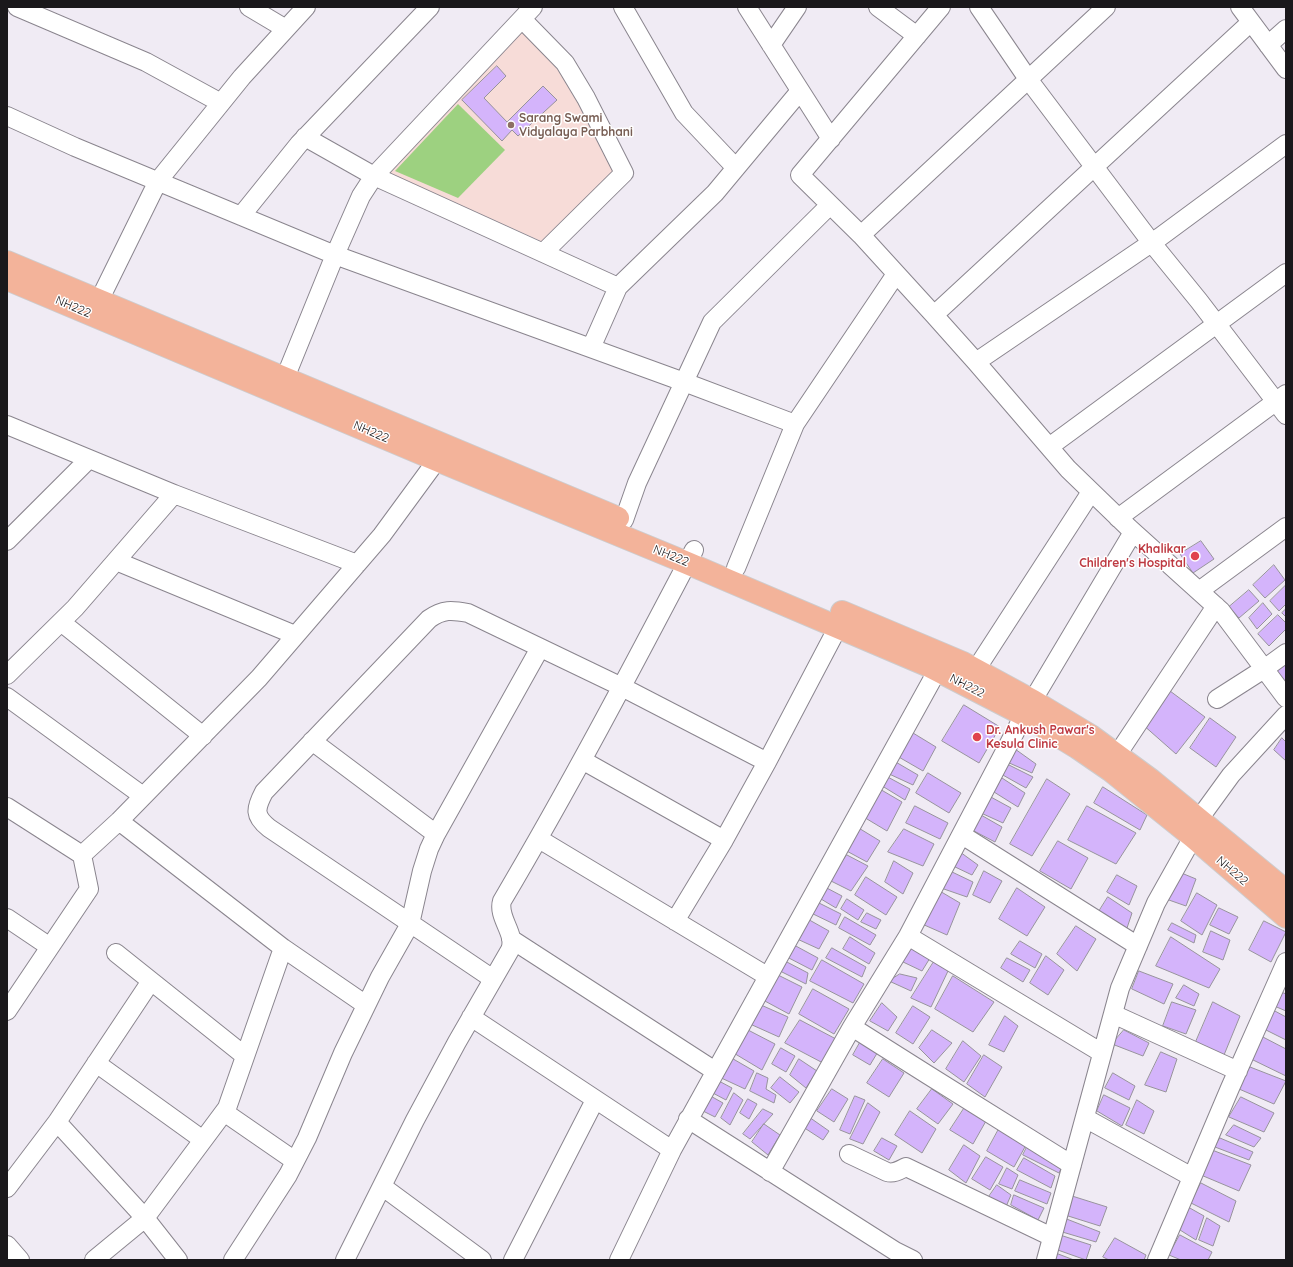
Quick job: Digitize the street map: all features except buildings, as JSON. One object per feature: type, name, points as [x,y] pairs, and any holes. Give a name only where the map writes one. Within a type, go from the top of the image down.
[{"type":"highway","name":"NH222","points":[[7,262],[96,308],[436,460],[691,556],[736,568],[963,663],[1029,708],[1078,748],[1286,891]]},
{"type":"highway","name":"NH222","points":[[7,279],[96,308],[285,378],[624,520],[691,556],[838,627],[937,671],[1029,708],[1091,736],[1151,780],[1196,828],[1286,917]]},
{"type":"street","points":[[17,7],[146,62],[221,103]]},
{"type":"street","points":[[249,7],[286,29]]},
{"type":"street","points":[[96,308],[158,181],[242,77],[306,7]]},
{"type":"street","points":[[241,216],[305,137],[430,7]]},
{"type":"street","points":[[623,7],[684,113],[736,168]]},
{"type":"street","points":[[747,7],[831,139]]},
{"type":"street","points":[[771,45],[797,7]]},
{"type":"street","points":[[878,7],[916,36]]},
{"type":"street","points":[[941,7],[800,175],[860,235],[934,315],[1068,469],[1133,532],[1221,611],[1286,698]]},
{"type":"street","points":[[979,7],[1028,80],[1094,167],[1217,325],[1283,404],[1118,518]]},
{"type":"street","points":[[860,235],[1106,7]]},
{"type":"street","points":[[1240,7],[1286,69]]},
{"type":"street","points":[[285,378],[335,255],[361,196],[374,176],[528,13],[565,63],[586,98],[624,173],[543,253]]},
{"type":"street","points":[[934,315],[1251,22]]},
{"type":"street","points":[[1268,45],[1286,29]]},
{"type":"street","points":[[591,348],[618,287],[715,194],[800,91]]},
{"type":"street","points":[[7,116],[335,255],[795,424]]},
{"type":"street","points":[[305,137],[374,176],[618,287]]},
{"type":"street","points":[[976,362],[1152,242],[1286,144]]},
{"type":"street","points":[[624,520],[637,483],[712,322],[830,205]]},
{"type":"street","points":[[1049,447],[1286,273]]},
{"type":"street","points":[[736,568],[795,424],[896,274]]},
{"type":"street","points":[[7,425],[174,494],[357,564]]},
{"type":"street","points":[[7,541],[89,459]]},
{"type":"street","points":[[82,855],[203,736],[259,678],[382,535],[436,460]]},
{"type":"street","points":[[976,671],[1091,492]]},
{"type":"street","points":[[7,676],[75,608],[174,494]]},
{"type":"street","points":[[1198,591],[1286,527]]},
{"type":"street","points":[[770,1172],[852,1027],[908,936],[1029,708],[1133,532]]},
{"type":"street","points":[[345,1260],[419,1114],[471,1017],[510,950],[512,945],[511,939],[500,906],[502,901],[539,839],[691,556]]},
{"type":"street","points":[[116,561],[295,635]]},
{"type":"street","points":[[1116,755],[1216,606]]},
{"type":"street","points":[[493,980],[275,832],[261,821],[257,812],[258,802],[264,792],[429,619],[437,613],[447,610],[468,613],[622,687],[768,762]]},
{"type":"street","points":[[61,622],[203,736]]},
{"type":"street","points":[[675,921],[724,840],[768,762],[838,627]]},
{"type":"street","points":[[233,1260],[270,1205],[288,1175],[307,1138],[343,1054],[366,1006],[380,977],[410,924],[422,871],[429,849],[436,834],[540,648]]},
{"type":"street","points":[[1216,699],[1264,669],[1286,653]]},
{"type":"street","points":[[619,1260],[688,1119],[937,671]]},
{"type":"street","points":[[7,697],[143,796]]},
{"type":"street","points":[[1046,1260],[1120,988],[1156,903],[1196,828],[1231,775],[1286,715]]},
{"type":"street","points":[[312,742],[436,834]]},
{"type":"street","points":[[582,760],[724,840]]},
{"type":"street","points":[[7,807],[82,855],[89,889],[7,1011]]},
{"type":"street","points":[[118,821],[283,948],[366,1006]]},
{"type":"street","points":[[962,835],[1138,946]]},
{"type":"street","points":[[539,839],[767,976]]},
{"type":"street","points":[[7,918],[50,947]]},
{"type":"street","points":[[908,936],[1102,1053]]},
{"type":"street","points":[[511,939],[715,1071]]},
{"type":"street","points":[[94,1260],[145,1218],[227,1108],[283,948]]},
{"type":"street","points":[[116,953],[245,1056]]},
{"type":"street","points":[[1157,1260],[1286,962]]},
{"type":"street","points":[[7,1188],[57,1122],[151,982]]},
{"type":"street","points":[[1113,1014],[1238,1071]]},
{"type":"street","points":[[471,1017],[672,1150]]},
{"type":"street","points":[[852,1027],[1072,1165]]},
{"type":"street","points":[[96,1063],[203,1140]]},
{"type":"street","points":[[512,1260],[595,1100]]},
{"type":"street","points":[[224,1112],[295,1161]]},
{"type":"street","points":[[1085,1118],[1192,1177]]},
{"type":"street","points":[[688,1119],[770,1172],[892,1255],[913,1260]]},
{"type":"street","points":[[57,1122],[145,1218],[178,1260]]},
{"type":"street","points":[[849,1154],[891,1173],[897,1172],[906,1167],[1052,1237]]},
{"type":"street","points":[[382,1186],[482,1260]]},
{"type":"street","points":[[7,1245],[20,1260]]},
{"type":"shaded area","name":"Sarang Swami Vidyalaya Parbhani","points":[[522,29],[567,80],[614,170],[543,242],[387,173]]},
{"type":"green space","points":[[458,104],[505,150],[458,198],[395,171]]},
{"type":"place","name":"Sarang Swami Vidyalaya Parbhani","points":[[511,125]]},
{"type":"place","name":"Khalikar Children's Hospital","points":[[1195,556]]},
{"type":"place","name":"Dr. Ankush Pawar's Kesula Clinic","points":[[977,737]]}]
